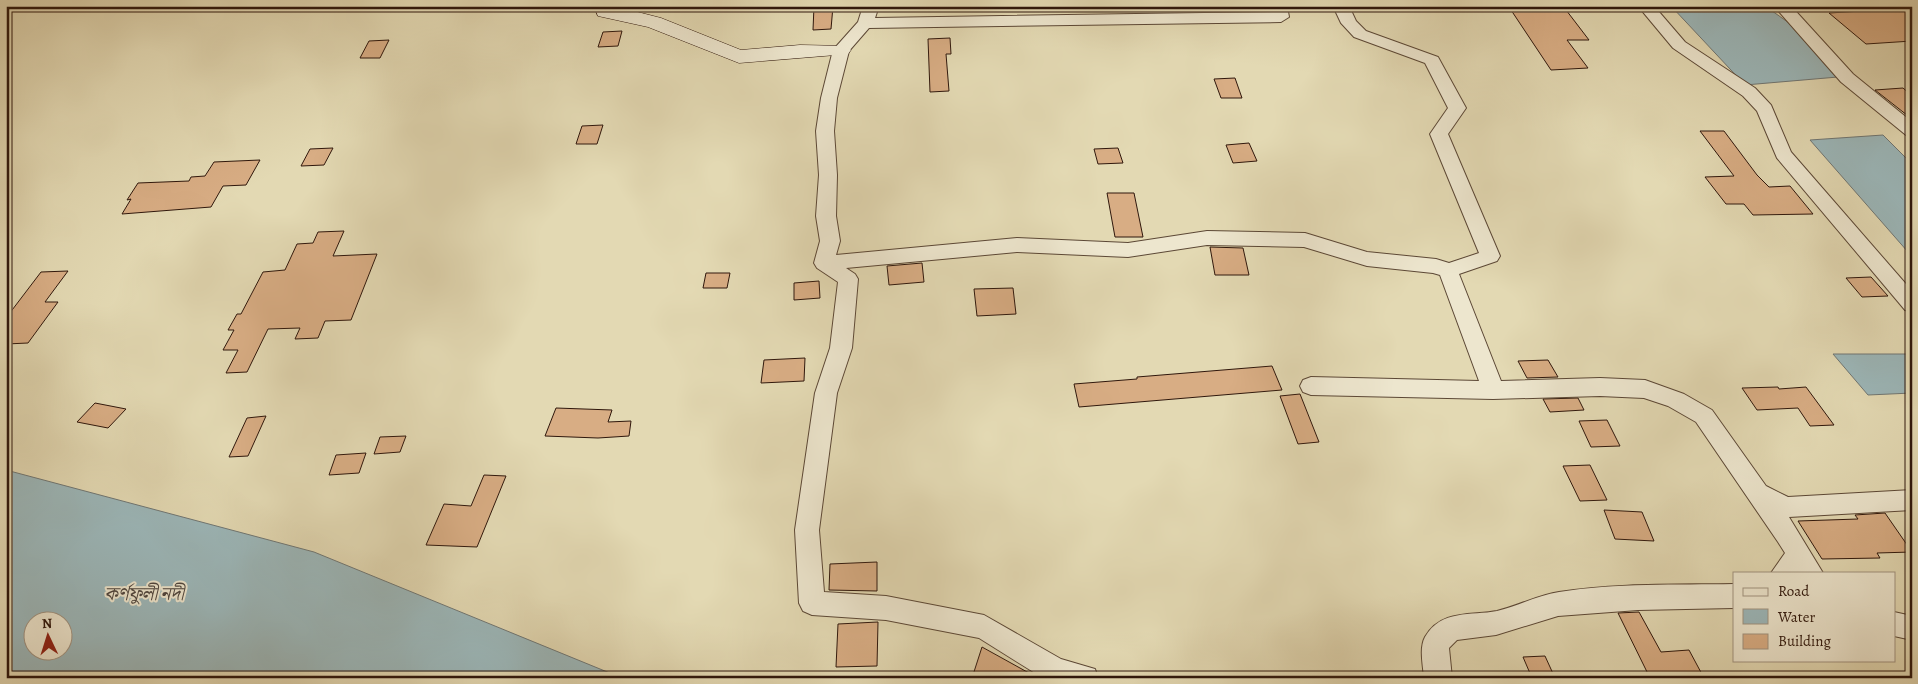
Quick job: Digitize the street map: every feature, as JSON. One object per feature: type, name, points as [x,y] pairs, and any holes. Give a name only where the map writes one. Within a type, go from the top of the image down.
[{"type":"street","points":[[604,6],[605,12],[654,22],[739,57],[800,51],[841,50]]},
{"type":"street","points":[[824,263],[830,241],[826,216],[828,175],[825,131],[830,98],[841,50],[864,23],[871,6]]},
{"type":"street","points":[[864,23],[947,20],[998,22],[1281,17],[1279,6]]},
{"type":"street","points":[[824,263],[1017,245],[1128,250],[1207,238],[1305,240],[1367,259],[1436,266],[1448,271],[1490,256],[1439,134],[1457,108],[1432,60],[1360,34],[1348,23],[1341,6]]},
{"type":"street","points":[[1646,6],[1679,45],[1748,92],[1765,109],[1783,154],[1912,305]]},
{"type":"street","points":[[1782,6],[1847,78],[1912,132]]},
{"type":"street","points":[[824,263],[848,279],[846,316],[841,348],[826,393],[807,530],[812,603],[886,608],[984,628],[1055,670],[1085,678]]},
{"type":"street","points":[[1448,271],[1493,390]]},
{"type":"street","points":[[1311,386],[1493,390],[1600,387],[1645,389],[1676,400],[1704,416],[1787,534],[1797,567]]},
{"type":"street","points":[[1758,493],[1786,507],[1912,500]]},
{"type":"street","points":[[1438,678],[1435,644],[1451,628],[1496,623],[1558,604],[1638,598],[1733,596]]},
{"type":"street","points":[[1896,624],[1912,628]]},
{"type":"water","points":[[1671,6],[1765,6],[1799,30],[1838,77],[1745,85]]},
{"type":"water","points":[[1883,135],[1912,164],[1912,252],[1908,252],[1810,140]]},
{"type":"water","points":[[1833,354],[1912,354],[1912,393],[1868,395]]},
{"type":"water","name":"কর্ণফুলী নদী","points":[[6,470],[314,552],[622,678],[6,678]]},
{"type":"building","points":[[814,6],[833,6],[831,29],[813,30]]},
{"type":"building","points":[[1563,6],[1589,40],[1567,40],[1588,68],[1551,70],[1509,7]]},
{"type":"building","points":[[1895,9],[1898,11],[1912,11],[1912,41],[1866,44],[1829,13]]},
{"type":"building","points":[[622,31],[618,46],[598,47],[603,32]]},
{"type":"building","points":[[950,38],[951,54],[946,54],[949,91],[930,92],[928,39]]},
{"type":"building","points":[[389,40],[380,58],[360,58],[369,41]]},
{"type":"building","points":[[1235,78],[1242,98],[1221,98],[1214,79]]},
{"type":"building","points":[[1903,88],[1912,96],[1912,119],[1875,90]]},
{"type":"building","points":[[603,125],[597,144],[576,144],[582,126]]},
{"type":"building","points":[[1700,131],[1724,131],[1757,175],[1769,187],[1790,186],[1813,214],[1753,215],[1744,204],[1726,204],[1705,177],[1734,176]]},
{"type":"building","points":[[1249,143],[1257,161],[1233,163],[1226,145]]},
{"type":"building","points":[[333,148],[324,165],[301,166],[310,149]]},
{"type":"building","points":[[1118,148],[1123,163],[1098,164],[1094,149]]},
{"type":"building","points":[[260,160],[246,185],[223,186],[211,207],[122,214],[131,199],[127,200],[138,183],[189,181],[191,177],[205,176],[214,162]]},
{"type":"building","points":[[1107,193],[1134,193],[1143,237],[1115,237]]},
{"type":"building","points":[[344,231],[333,256],[377,254],[351,320],[325,321],[318,338],[295,339],[300,328],[268,329],[247,372],[226,373],[238,350],[223,350],[234,330],[228,330],[237,314],[241,314],[263,272],[285,270],[297,244],[313,243],[318,232]]},
{"type":"building","points":[[1210,247],[1243,248],[1249,275],[1215,275]]},
{"type":"building","points":[[922,263],[924,282],[889,285],[887,266]]},
{"type":"building","points":[[68,271],[45,302],[58,302],[28,343],[6,344],[6,318],[41,272]]},
{"type":"building","points":[[706,273],[730,273],[727,288],[703,288]]},
{"type":"building","points":[[1871,277],[1888,296],[1862,297],[1846,278]]},
{"type":"building","points":[[819,281],[820,298],[794,300],[794,283]]},
{"type":"building","points":[[1013,288],[1016,314],[977,316],[974,289]]},
{"type":"building","points":[[805,358],[804,381],[761,383],[764,360]]},
{"type":"building","points":[[1548,360],[1558,377],[1527,378],[1518,361]]},
{"type":"building","points":[[1272,366],[1282,390],[1079,407],[1074,384],[1137,379],[1137,377]]},
{"type":"building","points":[[1778,387],[1779,389],[1806,387],[1834,425],[1810,426],[1798,408],[1757,410],[1742,388]]},
{"type":"building","points":[[1300,394],[1319,442],[1298,444],[1280,396]]},
{"type":"building","points":[[1578,398],[1584,410],[1550,412],[1543,399]]},
{"type":"building","points":[[95,403],[126,409],[108,428],[77,422]]},
{"type":"building","points":[[556,408],[612,410],[608,422],[631,421],[629,436],[598,438],[545,436]]},
{"type":"building","points":[[266,416],[248,456],[229,457],[247,418]]},
{"type":"building","points":[[1607,420],[1620,446],[1591,447],[1579,421]]},
{"type":"building","points":[[406,436],[400,452],[374,454],[380,437]]},
{"type":"building","points":[[366,453],[359,473],[329,475],[336,455]]},
{"type":"building","points":[[1590,465],[1607,500],[1580,501],[1563,466]]},
{"type":"building","points":[[484,475],[506,476],[477,547],[426,545],[444,504],[471,506]]},
{"type":"building","points":[[1604,510],[1642,512],[1654,541],[1615,539]]},
{"type":"building","points":[[1885,513],[1912,552],[1877,553],[1880,558],[1822,559],[1798,521],[1858,519],[1855,515]]},
{"type":"building","points":[[877,562],[877,591],[829,590],[830,564]]},
{"type":"building","points":[[1639,612],[1661,652],[1689,650],[1704,678],[1650,678],[1618,613]]},
{"type":"building","points":[[878,622],[877,666],[836,667],[838,624]]},
{"type":"building","points":[[982,647],[1038,678],[972,678]]},
{"type":"building","points":[[1545,656],[1555,678],[1532,678],[1523,657]]}]
